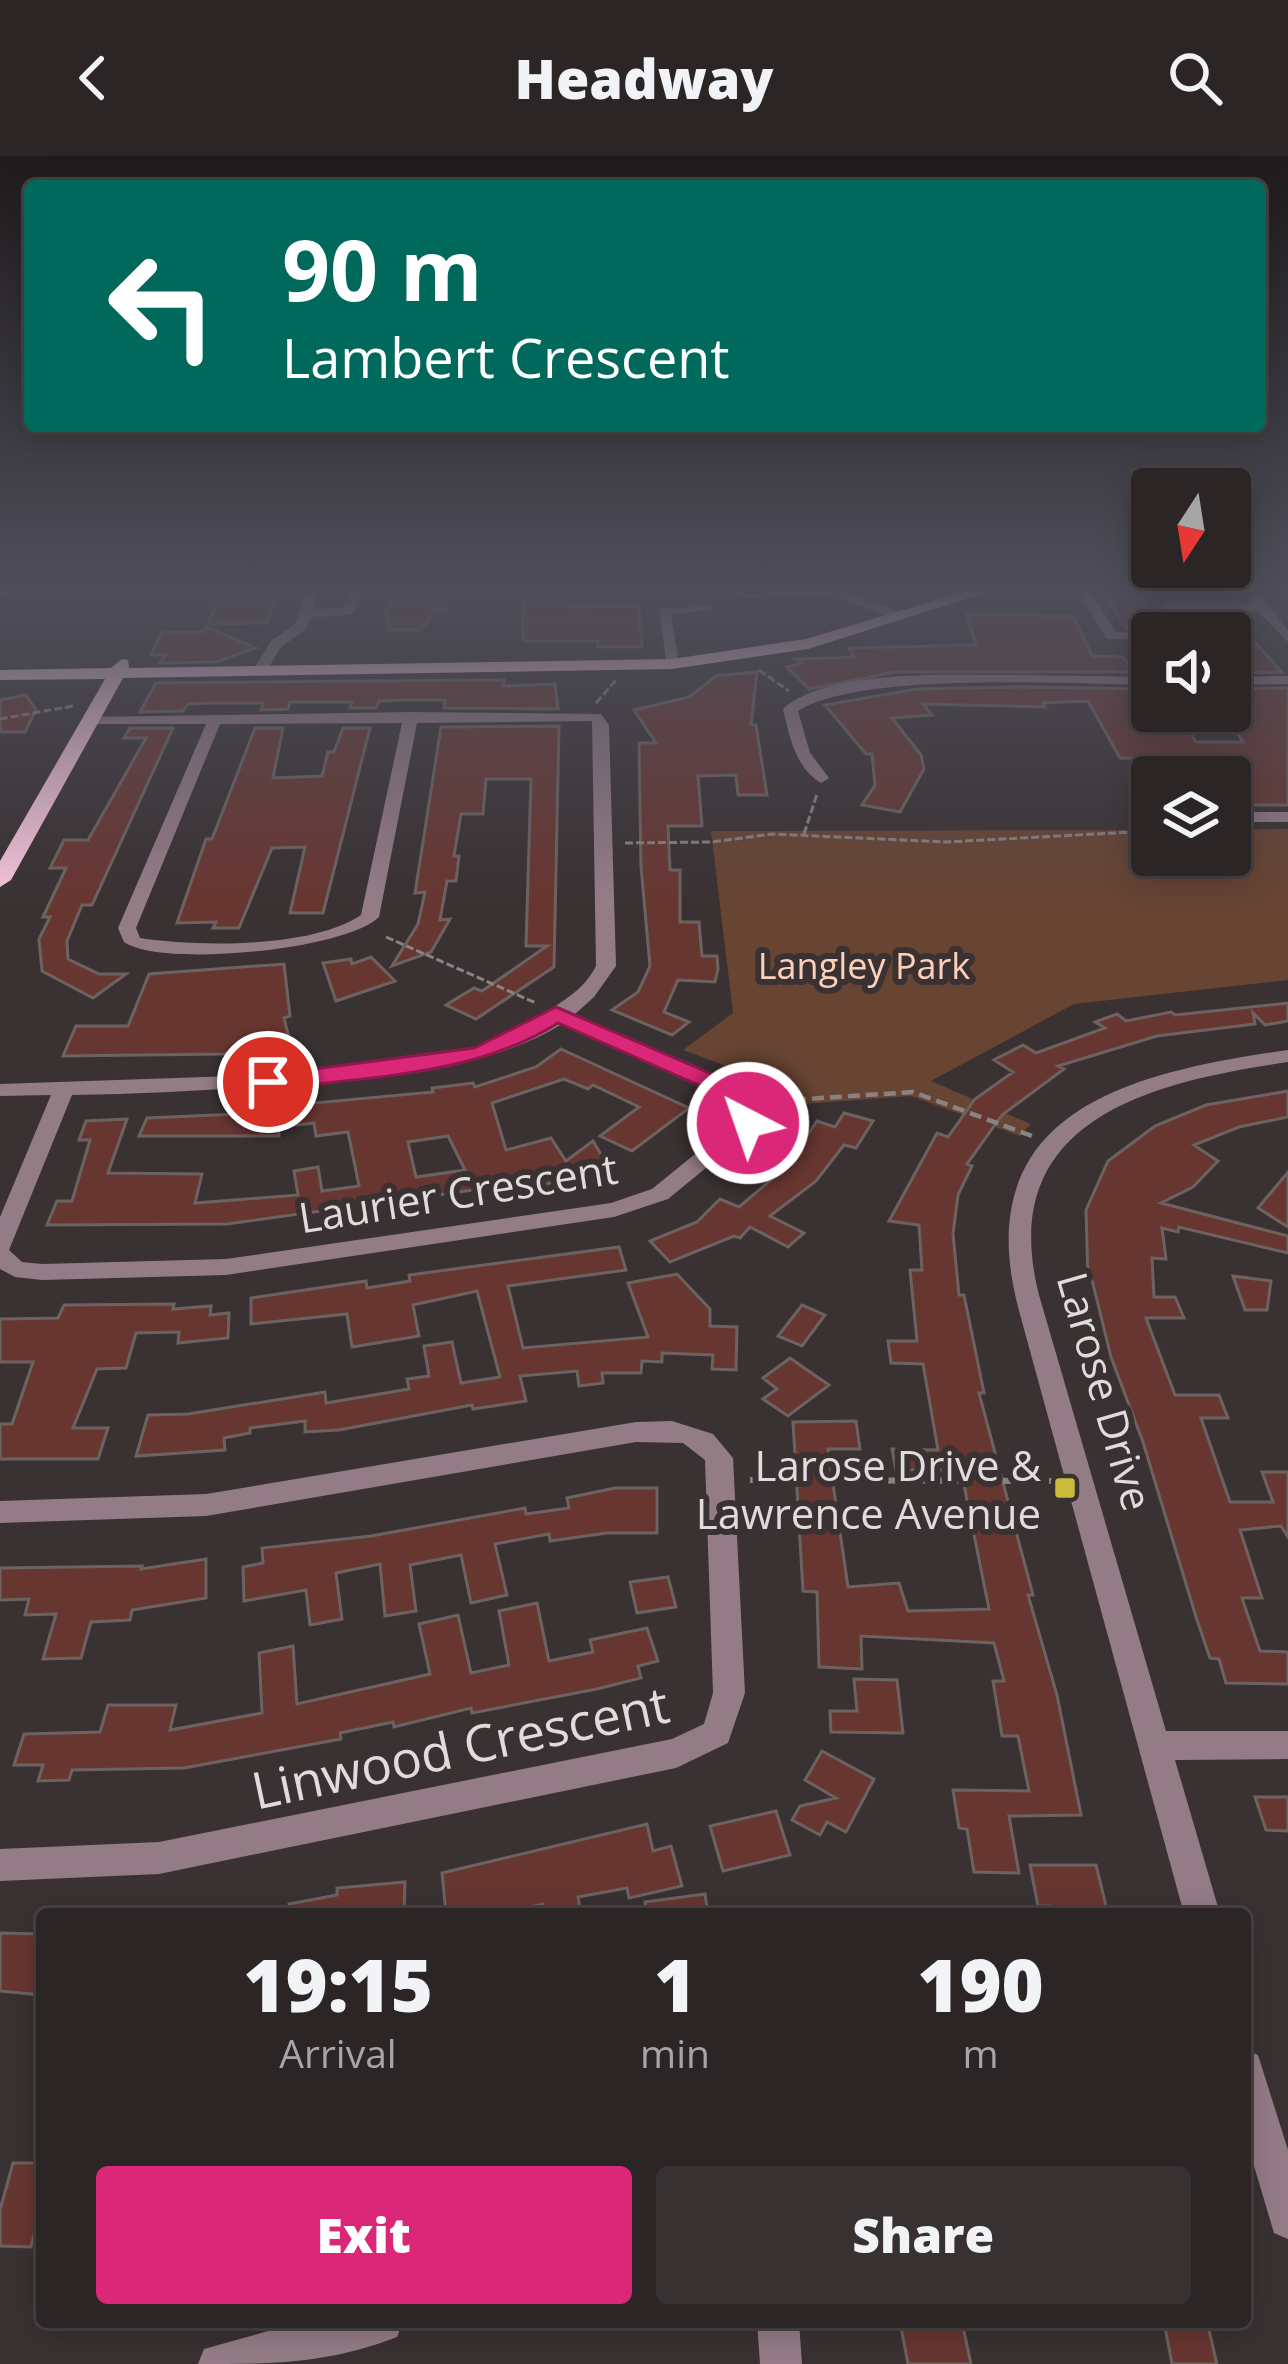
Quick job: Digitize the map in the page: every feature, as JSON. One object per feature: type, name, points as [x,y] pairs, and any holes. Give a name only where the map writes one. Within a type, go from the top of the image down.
[{"type":"main road","points":[[0,880],[82,713],[98,694]]},
{"type":"street","points":[[819,786],[802,754],[790,706],[822,694]]},
{"type":"street","points":[[0,1090],[248,1084],[453,1059],[499,1048],[557,1014],[592,988],[606,966],[599,719],[578,715],[215,719],[82,713]]},
{"type":"street","points":[[215,719],[127,928],[134,941],[162,946],[272,943],[333,936],[362,926],[370,917],[411,716]]},
{"type":"street","points":[[1251,817],[1288,817]]},
{"type":"street","name":"Laurier Crescent","points":[[0,1256],[15,1269],[42,1272],[199,1269],[614,1210],[659,1194],[748,1123],[749,1107],[731,1091],[557,1014]]},
{"type":"street","name":"Larose Drive","points":[[1200,1908],[1033,1318],[1018,1250],[1018,1221],[1027,1190],[1054,1145],[1094,1110],[1154,1081],[1288,1056]]},
{"type":"street","points":[[0,1245],[64,1089]]},
{"type":"street","name":"Linwood Crescent","points":[[0,1512],[186,1508],[636,1432],[688,1434],[712,1445],[719,1458],[729,1693],[717,1732],[676,1753],[159,1858],[0,1865]]},
{"type":"street","points":[[1155,1747],[1288,1745]]},
{"type":"street","points":[[1251,2112],[1288,2219]]},
{"type":"street","points":[[219,2364],[359,2328]]},
{"type":"street","points":[[778,2328],[781,2364]]},
{"type":"path","points":[[592,707],[603,694]]},
{"type":"path","points":[[793,694],[800,699]]},
{"type":"path","points":[[0,718],[82,713]]},
{"type":"path","points":[[804,834],[819,786]]},
{"type":"path","points":[[604,843],[712,842],[736,836],[804,834],[930,843],[1131,832]]},
{"type":"path","points":[[386,937],[557,1014]]},
{"type":"path","points":[[776,1102],[913,1092],[1054,1145]]},
{"type":"path","points":[[750,1480],[1082,1481]]},
{"type":"green space","name":"Langley Park","points":[[1288,829],[1288,980],[1074,1004],[931,1081],[1031,1124],[1020,1136],[911,1096],[790,1105],[766,1081],[683,1050],[733,1013],[711,831],[1131,830],[1131,876],[1251,876],[1251,830]]},
{"type":"building","points":[[150,694],[556,694],[558,709],[444,708],[445,700],[401,700],[379,701],[376,708],[350,708],[352,702],[290,702],[288,709],[261,710],[263,703],[212,703],[188,704],[183,711],[140,712]]},
{"type":"building","points":[[755,694],[751,725],[756,725],[767,795],[738,795],[736,775],[698,776],[702,826],[668,826],[670,870],[680,870],[680,922],[699,922],[702,956],[717,956],[718,969],[715,982],[678,980],[664,1012],[689,1022],[672,1035],[612,1010],[638,992],[650,966],[641,867],[639,743],[656,743],[634,710],[689,697]]},
{"type":"building","points":[[888,694],[1131,694],[1131,732],[1190,732],[1196,742],[1243,742],[1237,732],[1251,732],[1251,694],[1288,694],[1288,805],[1251,805],[1251,756],[1120,758],[1088,701],[1043,703],[1045,707],[923,704],[932,715],[892,718],[921,755],[924,769],[900,812],[862,805],[875,785],[872,754],[866,754],[825,705]]},
{"type":"building","points":[[26,695],[36,710],[25,732],[0,732],[0,700]]},
{"type":"building","points":[[559,726],[554,967],[476,1019],[446,1005],[474,988],[482,991],[547,946],[526,946],[531,779],[486,779],[483,814],[461,814],[454,856],[459,856],[456,881],[447,881],[440,920],[450,919],[431,952],[392,966],[418,924],[425,892],[415,893],[441,727]]},
{"type":"building","points":[[130,728],[173,728],[92,905],[82,905],[67,941],[68,959],[99,974],[126,974],[93,998],[42,971],[39,939],[50,917],[43,917],[66,868],[50,868],[64,840],[88,840],[146,738],[124,738]]},
{"type":"building","points":[[255,728],[283,728],[273,778],[322,776],[328,752],[334,752],[343,728],[370,728],[323,913],[290,913],[305,847],[272,848],[239,928],[213,928],[216,922],[177,923],[206,839],[212,839]]},
{"type":"building","points":[[371,957],[395,981],[336,1001],[323,963],[351,959],[352,964]]},
{"type":"building","points":[[284,964],[290,1016],[284,1018],[291,1046],[223,1054],[63,1056],[76,1026],[128,1026],[149,974]]},
{"type":"building","points":[[1288,1003],[1288,1021],[1265,1025],[1253,1013],[1255,1024],[1157,1036],[1058,1066],[1064,1069],[1002,1115],[967,1164],[972,1166],[958,1195],[953,1234],[959,1295],[964,1295],[984,1393],[979,1393],[1033,1595],[1028,1595],[1057,1695],[1081,1815],[1009,1816],[1019,1873],[974,1872],[967,1829],[959,1828],[953,1790],[1029,1791],[1018,1736],[1002,1736],[993,1681],[1004,1681],[994,1643],[861,1636],[862,1669],[819,1667],[817,1592],[803,1591],[793,1422],[856,1421],[860,1449],[828,1449],[848,1587],[899,1583],[908,1611],[989,1609],[961,1470],[896,1470],[892,1449],[938,1450],[923,1364],[891,1363],[888,1341],[917,1341],[910,1270],[922,1270],[919,1225],[889,1221],[937,1133],[948,1137],[975,1099],[1013,1072],[994,1060],[1023,1045],[1036,1053],[1105,1028],[1095,1022],[1117,1014],[1126,1021],[1171,1012]]},
{"type":"building","points":[[561,1049],[689,1108],[632,1151],[600,1136],[639,1107],[593,1085],[588,1089],[564,1079],[492,1103],[506,1150],[551,1138],[566,1161],[593,1141],[609,1168],[531,1188],[539,1181],[227,1224],[47,1225],[57,1201],[72,1201],[90,1140],[79,1140],[86,1121],[127,1119],[108,1173],[202,1174],[195,1203],[298,1195],[294,1171],[318,1167],[322,1191],[359,1186],[348,1132],[316,1136],[314,1123],[279,1127],[279,1136],[139,1136],[147,1118],[260,1113],[260,1108],[433,1092],[432,1088],[473,1083],[475,1087],[536,1067]],"holes":[[[448,1136],[465,1170],[416,1177],[408,1142]]]},
{"type":"building","points":[[1288,1091],[1288,1117],[1239,1127],[1194,1145],[1218,1161],[1193,1187],[1161,1203],[1288,1236],[1288,1253],[1179,1227],[1178,1232],[1162,1228],[1166,1259],[1152,1258],[1154,1297],[1175,1297],[1184,1318],[1146,1318],[1175,1395],[1219,1395],[1228,1418],[1201,1418],[1230,1502],[1273,1502],[1262,1472],[1288,1472],[1288,1537],[1281,1526],[1240,1530],[1262,1598],[1242,1598],[1260,1651],[1288,1652],[1288,1684],[1226,1683],[1219,1659],[1210,1658],[1143,1442],[1111,1357],[1088,1279],[1086,1210],[1108,1161],[1155,1126],[1206,1105]]},
{"type":"building","points":[[844,1113],[873,1121],[856,1148],[844,1145],[816,1181],[770,1216],[804,1233],[788,1247],[750,1227],[740,1238],[734,1236],[670,1262],[650,1241],[697,1222],[720,1199],[739,1207],[784,1169],[777,1167],[791,1149],[797,1151],[817,1121],[835,1127]]},
{"type":"building","points":[[1288,1172],[1288,1227],[1258,1208]]},
{"type":"building","points":[[619,1247],[626,1270],[508,1286],[523,1348],[648,1337],[628,1283],[677,1274],[710,1309],[710,1326],[737,1327],[736,1370],[712,1369],[713,1355],[662,1353],[662,1362],[642,1361],[641,1373],[602,1373],[603,1383],[579,1386],[577,1371],[520,1376],[526,1401],[473,1409],[472,1405],[339,1430],[305,1432],[305,1421],[250,1428],[250,1433],[224,1438],[225,1450],[136,1456],[148,1415],[188,1414],[325,1392],[326,1403],[409,1389],[407,1379],[429,1376],[424,1346],[452,1342],[461,1383],[500,1377],[477,1291],[413,1305],[419,1336],[352,1347],[347,1314],[251,1324],[251,1298],[366,1281],[367,1288],[410,1281],[409,1275]]},
{"type":"building","points":[[1233,1276],[1271,1281],[1267,1310],[1245,1310]]},
{"type":"building","points":[[174,1304],[173,1309],[211,1306],[210,1315],[229,1313],[228,1338],[178,1343],[179,1332],[136,1333],[126,1368],[97,1369],[73,1428],[108,1428],[98,1459],[0,1459],[0,1424],[12,1424],[33,1362],[0,1362],[0,1319],[58,1318],[64,1305]]},
{"type":"building","points":[[802,1305],[825,1315],[802,1346],[778,1336]]},
{"type":"building","points":[[790,1358],[829,1385],[788,1416],[763,1399],[777,1389],[763,1378]]},
{"type":"building","points":[[615,1488],[657,1488],[657,1533],[607,1533],[550,1541],[549,1534],[495,1544],[507,1595],[471,1603],[461,1555],[410,1565],[416,1611],[385,1616],[380,1564],[336,1573],[342,1619],[310,1625],[306,1590],[244,1601],[243,1567],[263,1563],[262,1548],[371,1536],[525,1508],[526,1514],[569,1508],[567,1498]]},
{"type":"building","points":[[206,1559],[206,1598],[132,1610],[130,1620],[91,1622],[81,1658],[43,1659],[56,1614],[25,1615],[29,1599],[0,1600],[0,1568],[141,1569]]},
{"type":"building","points":[[668,1577],[676,1607],[637,1613],[630,1582]]},
{"type":"building","points":[[537,1603],[549,1661],[593,1652],[590,1640],[647,1628],[658,1661],[638,1666],[641,1678],[597,1689],[472,1713],[471,1708],[394,1727],[393,1722],[340,1733],[341,1739],[184,1768],[72,1770],[69,1780],[38,1781],[43,1765],[14,1765],[24,1734],[100,1732],[108,1705],[176,1705],[170,1730],[262,1713],[259,1653],[293,1646],[297,1704],[430,1674],[419,1624],[458,1615],[471,1673],[509,1665],[499,1611]]},
{"type":"building","points":[[854,1679],[897,1680],[903,1733],[831,1732],[830,1711],[857,1711]]},
{"type":"building","points":[[822,1751],[874,1779],[846,1832],[827,1822],[820,1835],[792,1820],[800,1806],[836,1798],[805,1780]]},
{"type":"building","points":[[1255,1797],[1288,1797],[1288,1831],[1266,1830]]},
{"type":"building","points":[[776,1811],[790,1855],[723,1871],[710,1826]]},
{"type":"building","points":[[647,1824],[653,1851],[671,1846],[682,1886],[629,1898],[627,1888],[578,1897],[580,1908],[544,1908],[543,1904],[445,1908],[442,1873]]},
{"type":"building","points":[[1030,1865],[1096,1865],[1107,1908],[1038,1906]]},
{"type":"building","points":[[405,1882],[404,1908],[289,1908],[289,1904],[337,1895],[337,1888]]},
{"type":"building","points":[[705,1894],[707,1908],[646,1908],[645,1902]]},
{"type":"building","points":[[0,1933],[36,1934],[36,1994],[0,1991]]},
{"type":"building","points":[[13,2163],[36,2163],[36,2226],[31,2247],[0,2246],[0,2210]]},
{"type":"building","points":[[901,2328],[963,2328],[971,2364],[908,2364]]},
{"type":"building","points":[[1165,2328],[1208,2328],[1217,2364],[1172,2364]]},
{"type":"place","name":"Larose Drive & Lawrence Avenue","points":[[1065,1488]]},
{"type":"route","points":[[268,1082],[478,1054],[511,1042],[556,1014],[740,1096],[751,1113],[748,1123]]}]
